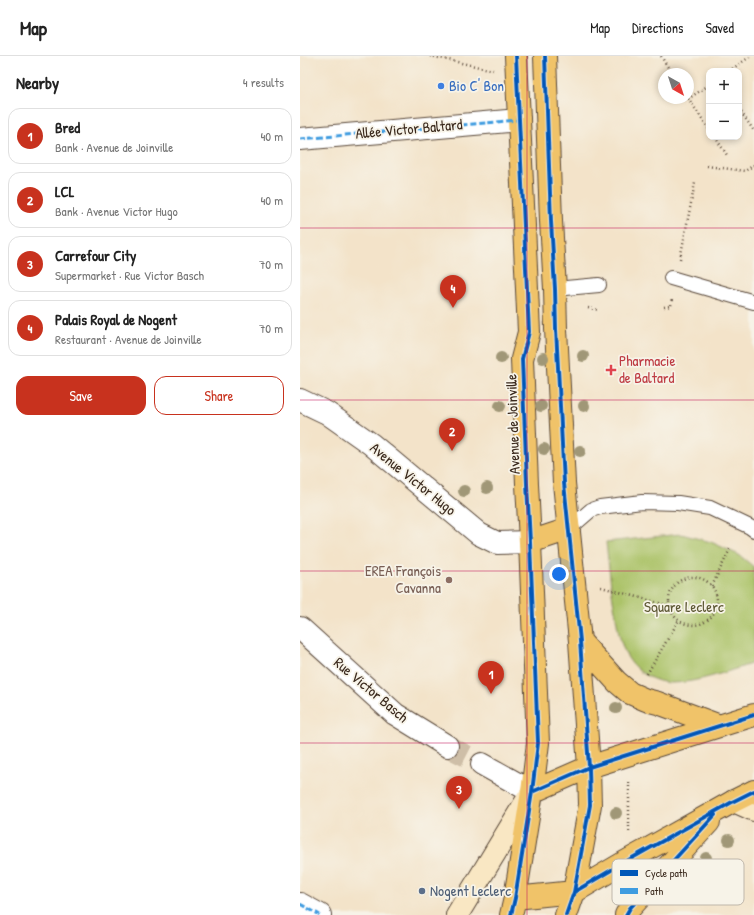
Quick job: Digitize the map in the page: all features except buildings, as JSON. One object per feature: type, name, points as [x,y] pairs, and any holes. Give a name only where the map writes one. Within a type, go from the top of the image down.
[{"type":"main road","points":[[544,56],[564,482],[580,642],[589,767],[590,805],[574,892],[566,915]]},
{"type":"main road","name":"Avenue de Joinville","points":[[513,906],[532,792],[538,743],[522,359],[528,332],[517,66]]},
{"type":"main road","points":[[530,542],[569,529]]},
{"type":"main road","points":[[580,642],[617,682],[630,693],[720,726]]},
{"type":"main road","points":[[457,915],[532,792],[589,767],[754,714]]},
{"type":"main road","points":[[630,859],[754,791]]},
{"type":"main road","points":[[727,805],[754,810]]},
{"type":"main road","points":[[676,859],[727,805]]},
{"type":"main road","points":[[502,915],[513,906],[574,892],[612,870]]},
{"type":"main road","points":[[626,915],[634,905]]},
{"type":"street","name":"Allée Victor Baltard","points":[[300,139],[519,120]]},
{"type":"street","name":"Avenue Victor Hugo","points":[[300,400],[327,413],[371,444],[480,534],[497,543],[530,542]]},
{"type":"street","name":"Rue Victor Basch","points":[[300,628],[395,714],[447,746]]},
{"type":"street","points":[[482,764],[532,792]]},
{"type":"street","points":[[300,904],[320,915]]},
{"type":"lane","points":[[671,278],[754,302]]},
{"type":"lane","points":[[555,289],[599,285]]},
{"type":"lane","points":[[569,529],[591,510],[642,502],[678,503],[710,508],[754,530]]},
{"type":"path","points":[[430,56],[517,66]]},
{"type":"path","points":[[661,56],[668,68]]},
{"type":"path","points":[[733,68],[751,56]]},
{"type":"path","points":[[694,94],[706,87]]},
{"type":"path","points":[[692,104],[706,125]]},
{"type":"path","points":[[742,113],[754,131]]},
{"type":"path","points":[[717,140],[727,155]]},
{"type":"path","points":[[706,166],[745,172],[754,165]]},
{"type":"path","points":[[688,214],[694,183]]},
{"type":"path","points":[[584,308],[599,310]]},
{"type":"path","points":[[712,586],[732,547]]},
{"type":"path","points":[[691,577],[706,581],[712,586],[717,600],[716,608],[707,620],[701,624],[693,625],[686,624],[675,616],[670,606],[670,598],[672,590],[677,584],[691,577]]},
{"type":"path","points":[[601,587],[670,606]]},
{"type":"path","points":[[646,675],[679,620]]},
{"type":"path","points":[[628,834],[629,781]]},
{"type":"green space","name":"Square Leclerc","points":[[681,534],[711,542],[739,555],[754,567],[754,663],[702,679],[671,683],[658,681],[646,676],[636,668],[628,658],[618,628],[611,589],[606,542]]},
{"type":"tunnel","points":[[447,746],[482,764]]},
{"type":"marked path","points":[[300,139],[519,120]]},
{"type":"marked path","points":[[300,904],[320,915]]},
{"type":"cycle path","points":[[511,915],[532,792],[538,743],[522,359],[529,332],[516,56]]},
{"type":"cycle path","points":[[545,56],[551,221],[564,483],[580,641],[589,767],[590,805],[574,892],[566,915]]},
{"type":"cycle path","points":[[532,792],[589,767],[754,715]]},
{"type":"cycle path","points":[[630,859],[754,791]]},
{"type":"cycle path","points":[[675,859],[715,815]]},
{"type":"cycle path","points":[[574,892],[612,870]]},
{"type":"cycle path","points":[[626,915],[633,905]]},
{"type":"place","name":"Bio C' Bon","points":[[441,86]]},
{"type":"place","name":"Palais Royal de Nogent","points":[[453,308]]},
{"type":"place","name":"Pharmacie de Baltard","points":[[611,370]]},
{"type":"place","name":"LCL","points":[[452,451]]},
{"type":"place","name":"EREA François Cavanna","points":[[449,580]]},
{"type":"place","name":"Bred","points":[[491,694]]},
{"type":"place","name":"Carrefour City","points":[[459,809]]},
{"type":"place","name":"Nogent Leclerc","points":[[422,891]]}]
